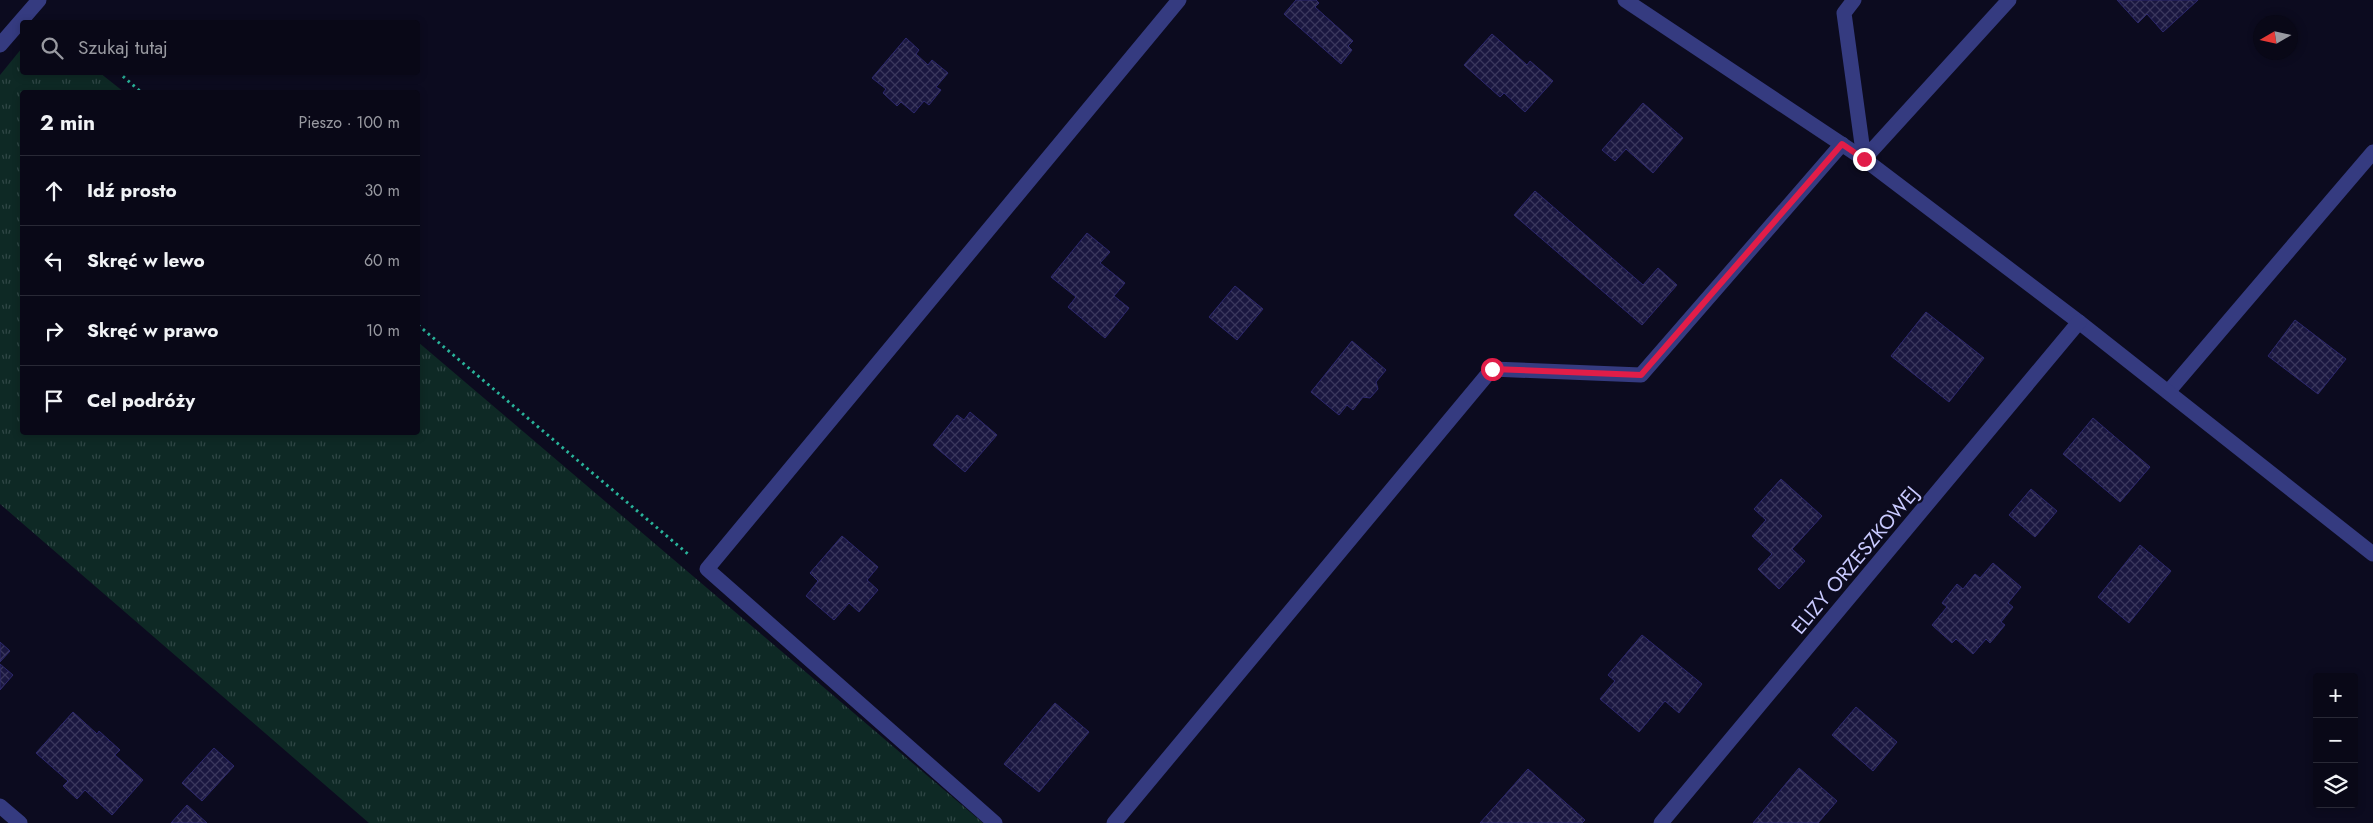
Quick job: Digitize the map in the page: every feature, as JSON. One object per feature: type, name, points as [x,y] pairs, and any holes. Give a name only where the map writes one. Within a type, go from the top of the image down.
[{"type":"street","points":[[22,20],[39,0]]},
{"type":"street","points":[[995,823],[707,570],[1179,0]]},
{"type":"street","points":[[1625,0],[1864,159],[2079,322],[2373,554]]},
{"type":"street","points":[[1854,0],[1844,13],[1864,159]]},
{"type":"street","points":[[1864,159],[2009,0]]},
{"type":"street","points":[[0,45],[20,22]]},
{"type":"street","points":[[1114,823],[1492,369],[1641,375],[1842,144]]},
{"type":"street","points":[[2168,392],[2373,152]]},
{"type":"street","name":"ELIZY ORZESZKOWEJ","points":[[1661,823],[2079,322]]},
{"type":"street","points":[[0,806],[20,823]]},
{"type":"path","points":[[122,75],[140,90]]},
{"type":"path","points":[[420,327],[707,570]]},
{"type":"green space","points":[[20,50],[20,75],[103,75],[121,90],[20,90],[20,435],[420,435],[420,344],[983,823],[369,823],[0,504],[0,75]]},
{"type":"building","points":[[1296,0],[1316,0],[1319,3],[1315,7],[1353,41],[1348,46],[1352,50],[1341,64],[1284,14]]},
{"type":"building","points":[[2117,0],[2198,0],[2163,32],[2147,14],[2138,23]]},
{"type":"building","points":[[1492,34],[1527,65],[1530,61],[1553,81],[1525,112],[1504,93],[1500,97],[1464,65]]},
{"type":"building","points":[[906,38],[919,50],[916,54],[928,65],[932,60],[948,73],[936,87],[941,90],[929,105],[924,101],[914,113],[901,102],[897,106],[883,93],[886,89],[872,78]]},
{"type":"building","points":[[1643,103],[1683,138],[1653,173],[1626,149],[1615,161],[1602,150]]},
{"type":"building","points":[[1535,191],[1643,285],[1658,268],[1677,285],[1642,325],[1514,215]]},
{"type":"building","points":[[1087,233],[1110,252],[1100,263],[1125,283],[1114,296],[1129,308],[1105,338],[1068,307],[1076,297],[1051,277]]},
{"type":"building","points":[[1235,286],[1263,309],[1237,340],[1209,317]]},
{"type":"building","points":[[1926,312],[1984,358],[1949,402],[1891,356]]},
{"type":"building","points":[[2295,320],[2346,359],[2318,394],[2268,356]]},
{"type":"building","points":[[1352,341],[1386,370],[1376,382],[1378,389],[1370,398],[1363,397],[1353,410],[1347,405],[1339,415],[1311,392]]},
{"type":"building","points":[[970,412],[997,435],[965,472],[933,445],[957,415],[964,420]]},
{"type":"building","points":[[2093,418],[2150,467],[2120,502],[2063,454]]},
{"type":"building","points":[[1781,479],[1822,516],[1792,549],[1805,561],[1779,589],[1758,569],[1772,554],[1752,536],[1766,520],[1754,509]]},
{"type":"building","points":[[2031,489],[2057,511],[2035,537],[2009,515]]},
{"type":"building","points":[[842,536],[878,567],[867,580],[878,590],[859,612],[849,603],[834,620],[806,596],[818,581],[810,573]]},
{"type":"building","points":[[2140,545],[2171,571],[2129,623],[2098,597]]},
{"type":"building","points":[[1993,563],[2021,587],[2008,603],[2013,607],[2001,622],[2005,625],[1990,643],[1986,639],[1973,654],[1956,639],[1952,643],[1932,625],[1947,607],[1942,603],[1957,584],[1963,589],[1975,574],[1980,578]]},
{"type":"building","points":[[1642,635],[1702,684],[1679,713],[1665,701],[1639,732],[1600,699],[1615,681],[1608,675]]},
{"type":"building","points":[[0,642],[10,651],[0,662]]},
{"type":"building","points":[[0,664],[13,675],[0,690]]},
{"type":"building","points":[[1055,703],[1089,732],[1039,792],[1004,764]]},
{"type":"building","points":[[1856,707],[1897,742],[1873,771],[1832,735]]},
{"type":"building","points":[[73,712],[97,734],[99,731],[120,750],[115,755],[143,780],[112,815],[85,790],[77,799],[63,786],[68,781],[36,753]]},
{"type":"building","points":[[214,748],[234,766],[202,801],[182,783]]},
{"type":"building","points":[[1799,768],[1837,801],[1818,823],[1753,823]]},
{"type":"building","points":[[1528,769],[1585,820],[1582,823],[1480,823]]},
{"type":"building","points":[[187,805],[207,823],[171,823]]},
{"type":"route","points":[[1492,369],[1641,375],[1842,144],[1864,159]]}]
